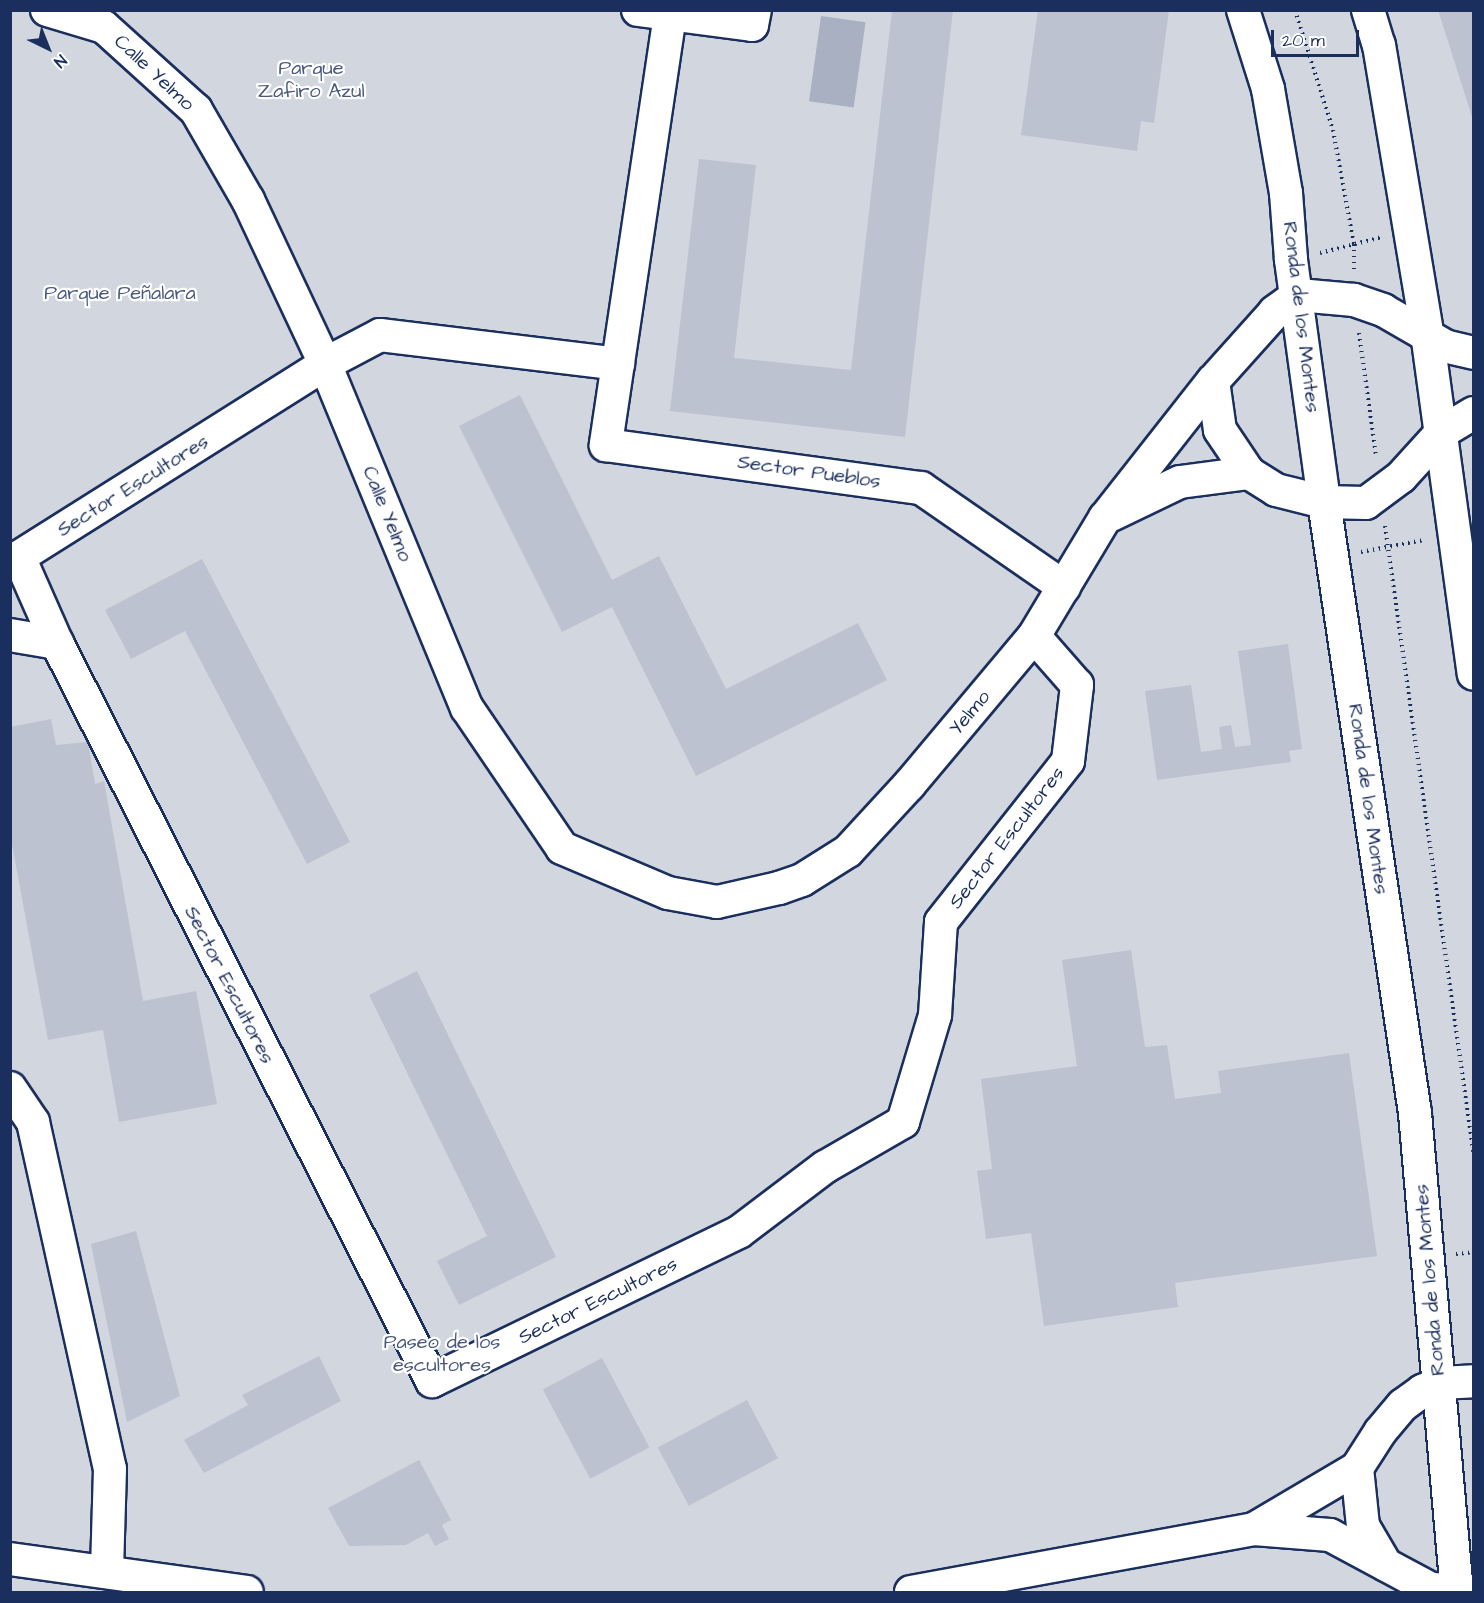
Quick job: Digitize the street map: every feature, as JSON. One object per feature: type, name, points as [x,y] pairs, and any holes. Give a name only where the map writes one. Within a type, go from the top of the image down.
[{"type":"street","name":"Calle Yelmo","points":[[47,10],[104,27],[196,110],[248,200],[325,364],[467,708],[562,848],[668,892],[717,902],[802,880]]},
{"type":"street","points":[[638,10],[753,26],[755,10]]},
{"type":"street","name":"Ronda de los Montes","points":[[1243,10],[1268,89],[1286,193],[1291,260],[1298,295],[1324,502],[1415,1113],[1440,1383],[1463,1591]]},
{"type":"street","points":[[1368,10],[1379,45],[1427,333],[1473,675]]},
{"type":"street","name":"Sector Pueblos","points":[[670,15],[606,445],[921,488],[1064,587]]},
{"type":"street","points":[[1420,294],[1436,314],[1473,345]]},
{"type":"street","points":[[1298,295],[1354,300],[1427,333],[1447,347],[1473,353]]},
{"type":"street","name":"Yelmo","points":[[802,880],[848,851],[909,785],[1034,636],[1105,518],[1213,381],[1275,312],[1298,295]]},
{"type":"street","points":[[325,364],[380,334],[618,364]]},
{"type":"street","name":"Sector Escultores","points":[[325,364],[19,557],[57,643],[432,1381],[739,1232],[825,1167],[903,1122],[935,1016],[941,922],[1068,760],[1077,685],[1034,636]]},
{"type":"street","points":[[1213,381],[1220,430],[1249,473],[1276,490],[1324,502],[1366,502],[1401,477],[1442,432],[1473,412]]},
{"type":"street","points":[[1105,518],[1180,482],[1249,473]]},
{"type":"street","points":[[10,635],[57,643]]},
{"type":"street","points":[[10,1088],[33,1122],[110,1469],[107,1570]]},
{"type":"street","points":[[1254,1529],[1357,1468],[1403,1405],[1440,1383],[1473,1381]]},
{"type":"street","points":[[1357,1468],[1363,1526],[1387,1566]]},
{"type":"street","points":[[911,1593],[1254,1529],[1330,1535],[1431,1589],[1463,1591]]},
{"type":"street","points":[[10,1559],[107,1570],[247,1593]]},
{"type":"path","points":[[1295,10],[1333,130],[1354,244],[1354,300],[1473,1157]]},
{"type":"path","points":[[1291,260],[1409,231]]},
{"type":"path","points":[[1332,557],[1455,534]]},
{"type":"green space","points":[[11,11],[1473,11],[1473,1592],[11,1592]]},
{"type":"water","points":[[821,16],[866,22],[854,107],[809,101]]},
{"type":"building","points":[[892,10],[953,10],[905,437],[670,411],[699,159],[756,165],[734,358],[851,370]]},
{"type":"building","points":[[1038,10],[1169,10],[1154,123],[1141,121],[1137,151],[1021,135]]},
{"type":"building","points":[[1438,10],[1474,10],[1474,120],[1473,120]]},
{"type":"building","points":[[520,395],[612,580],[659,556],[726,689],[858,623],[887,680],[696,776],[612,607],[562,632],[459,426]]},
{"type":"building","points":[[202,559],[350,842],[307,864],[185,631],[131,659],[105,610]]},
{"type":"building","points":[[1288,644],[1302,749],[1289,751],[1291,762],[1157,780],[1145,691],[1191,685],[1201,752],[1222,749],[1219,727],[1231,725],[1235,747],[1251,745],[1238,651]]},
{"type":"building","points":[[51,719],[56,745],[88,742],[95,784],[104,781],[143,1001],[196,991],[217,1104],[119,1122],[103,1030],[48,1040],[10,833],[10,727]]},
{"type":"building","points":[[1131,950],[1145,1047],[1167,1045],[1175,1099],[1221,1093],[1218,1071],[1349,1053],[1377,1256],[1175,1283],[1178,1307],[1044,1326],[1031,1233],[986,1239],[977,1171],[992,1169],[981,1079],[1077,1066],[1062,960]]},
{"type":"building","points":[[417,971],[556,1257],[459,1305],[437,1261],[487,1236],[369,995]]},
{"type":"building","points":[[136,1231],[180,1396],[127,1422],[91,1244]]},
{"type":"building","points":[[319,1356],[341,1401],[204,1473],[184,1440],[248,1405],[242,1395]]},
{"type":"building","points":[[602,1358],[649,1447],[590,1479],[543,1389]]},
{"type":"building","points":[[747,1400],[778,1458],[689,1506],[658,1447]]},
{"type":"building","points":[[419,1460],[451,1520],[442,1525],[449,1539],[435,1546],[428,1533],[406,1545],[349,1546],[328,1508]]},
{"type":"park label","name":"Parque Zafiro Azul","points":[[311,80]]},
{"type":"park label","name":"Parque Peñalara","points":[[120,293]]},
{"type":"park label","name":"Paseo de los escultores","points":[[442,1354]]}]
